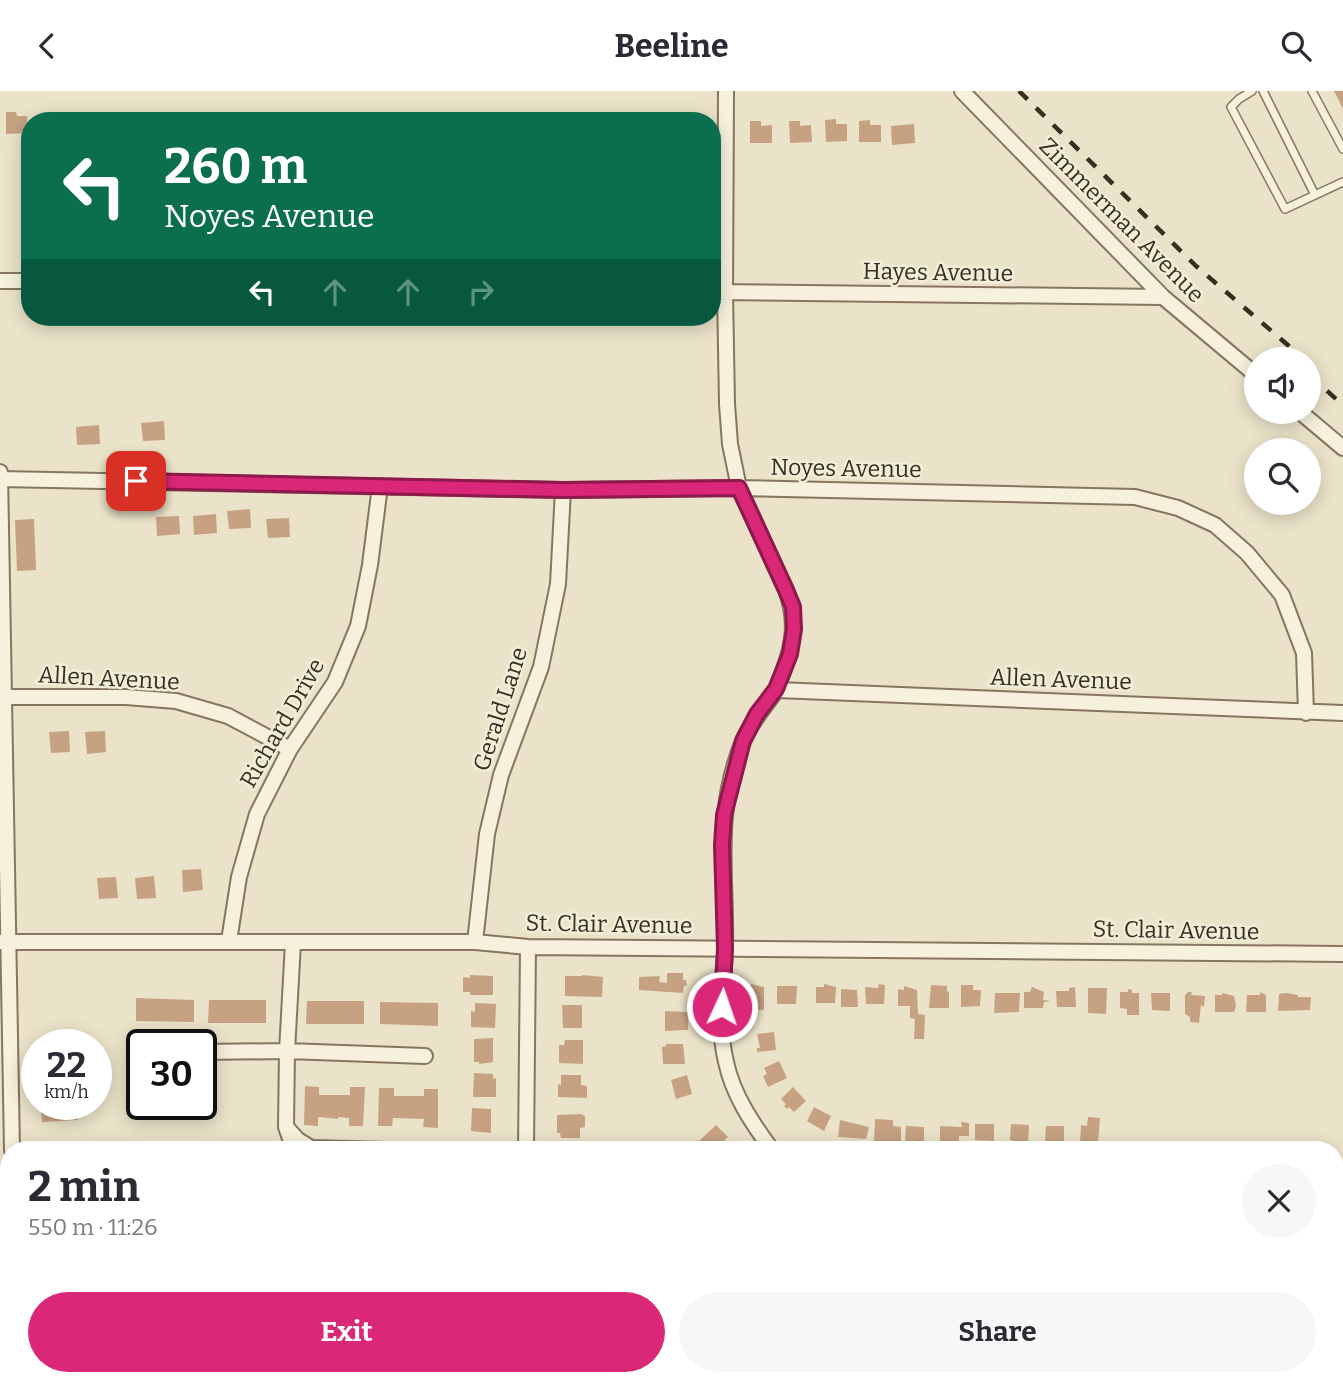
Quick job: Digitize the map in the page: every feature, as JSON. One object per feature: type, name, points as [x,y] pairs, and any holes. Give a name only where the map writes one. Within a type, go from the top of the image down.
[{"type":"street","points":[[721,235],[726,91]]},
{"type":"street","name":"Zimmerman Avenue","points":[[962,91],[1163,297],[1244,366]]},
{"type":"street","points":[[0,281],[21,281]]},
{"type":"street","name":"Hayes Avenue","points":[[721,292],[1163,297]]},
{"type":"street","points":[[721,320],[730,444],[739,488],[793,607],[794,629],[790,654],[776,689],[757,714],[743,741],[728,792],[722,845],[725,949],[721,1024],[726,1062],[749,1120],[765,1141]]},
{"type":"street","points":[[1314,424],[1343,448]]},
{"type":"street","points":[[0,473],[5,1077],[11,1141]]},
{"type":"street","name":"Noyes Avenue","points":[[0,479],[563,490],[739,488],[1136,497],[1178,508],[1215,525],[1247,553],[1282,595],[1304,653],[1306,713]]},
{"type":"street","name":"Richard Drive","points":[[229,941],[239,877],[257,814],[290,749],[335,682],[358,626],[370,565],[380,486]]},
{"type":"street","name":"Gerald Lane","points":[[475,942],[488,834],[498,787],[541,667],[558,584],[563,490]]},
{"type":"street","name":"Allen Avenue","points":[[776,689],[1343,713]]},
{"type":"street","name":"Allen Avenue","points":[[2,697],[126,697],[176,701],[228,716],[290,749]]},
{"type":"street","name":"St. Clair Avenue","points":[[4,942],[475,942],[528,947],[1343,954]]},
{"type":"street","points":[[291,1141],[286,1127],[293,943]]},
{"type":"street","points":[[526,1141],[528,947]]},
{"type":"street","points":[[217,1052],[287,1051],[425,1056]]},
{"type":"street","points":[[286,1127],[300,1141]]},
{"type":"lane","points":[[1252,91],[1231,107],[1285,209],[1343,182]]},
{"type":"lane","points":[[1263,91],[1315,195]]},
{"type":"lane","points":[[1312,91],[1343,149]]},
{"type":"building","points":[[1334,91],[1343,91],[1343,109]]},
{"type":"building","points":[[6,112],[16,112],[17,116],[21,116],[21,133],[6,134]]},
{"type":"building","points":[[836,119],[836,124],[847,124],[847,141],[826,142],[825,120]]},
{"type":"building","points":[[870,120],[870,125],[881,125],[881,142],[859,142],[859,121]]},
{"type":"building","points":[[750,121],[761,121],[761,126],[772,125],[772,143],[750,143]]},
{"type":"building","points":[[789,121],[800,121],[800,126],[811,125],[812,142],[790,143]]},
{"type":"building","points":[[914,124],[915,143],[892,145],[891,126]]},
{"type":"building","points":[[164,421],[165,440],[143,441],[141,423]]},
{"type":"building","points":[[99,425],[100,444],[77,445],[76,427]]},
{"type":"building","points":[[250,509],[251,528],[229,529],[227,511]]},
{"type":"building","points":[[216,514],[217,533],[194,535],[193,516]]},
{"type":"building","points":[[179,516],[180,534],[157,536],[156,517]]},
{"type":"building","points":[[289,518],[290,537],[268,538],[266,519]]},
{"type":"building","points":[[34,519],[36,570],[17,571],[15,520]]},
{"type":"building","points":[[69,731],[70,752],[51,753],[49,732]]},
{"type":"building","points":[[105,731],[106,752],[87,754],[85,732]]},
{"type":"building","points":[[201,869],[203,890],[183,892],[182,870]]},
{"type":"building","points":[[154,876],[156,898],[137,899],[135,878]]},
{"type":"building","points":[[116,877],[118,898],[99,899],[97,878]]},
{"type":"building","points":[[667,973],[683,973],[687,986],[684,986],[683,993],[639,990],[639,977],[660,976],[659,982],[667,983]]},
{"type":"building","points":[[470,975],[493,976],[493,995],[470,995],[470,992],[463,992],[463,977],[470,978]]},
{"type":"building","points":[[565,976],[603,977],[602,997],[565,996]]},
{"type":"building","points":[[751,984],[764,987],[764,1010],[745,1009],[746,986]]},
{"type":"building","points":[[824,984],[836,987],[835,1003],[816,1003],[816,987],[824,987]]},
{"type":"building","points":[[879,984],[885,985],[884,1004],[866,1004],[865,987],[878,988]]},
{"type":"building","points":[[931,985],[947,986],[949,1008],[929,1008]]},
{"type":"building","points":[[961,985],[973,985],[973,990],[981,990],[980,1006],[961,1007]]},
{"type":"building","points":[[777,986],[797,986],[796,1004],[777,1004]]},
{"type":"building","points":[[904,986],[917,990],[918,1014],[925,1015],[924,1039],[914,1039],[915,1019],[910,1018],[910,1006],[898,1006],[898,989],[904,990]]},
{"type":"building","points":[[1032,987],[1044,992],[1043,1000],[1051,1001],[1044,1002],[1043,1008],[1024,1008],[1024,992],[1030,992]]},
{"type":"building","points":[[1075,987],[1076,1007],[1057,1007],[1056,991],[1069,991],[1069,988]]},
{"type":"building","points":[[1088,988],[1107,988],[1106,1014],[1088,1013]]},
{"type":"building","points":[[841,989],[857,990],[858,1007],[841,1007]]},
{"type":"building","points":[[1128,989],[1132,990],[1132,993],[1139,993],[1139,1015],[1127,1015],[1127,1009],[1120,1008],[1120,992],[1128,992]]},
{"type":"building","points":[[1192,992],[1191,995],[1205,996],[1199,1023],[1190,1022],[1190,1017],[1185,1014],[1185,995]]},
{"type":"building","points":[[1260,992],[1266,995],[1266,1012],[1246,1012],[1247,995],[1260,995]]},
{"type":"building","points":[[995,993],[1020,993],[1019,1012],[994,1013]]},
{"type":"building","points":[[1151,993],[1170,993],[1170,1011],[1152,1010]]},
{"type":"building","points":[[1222,993],[1234,996],[1234,1012],[1215,1012],[1215,995]]},
{"type":"building","points":[[1279,994],[1311,997],[1310,1010],[1278,1011]]},
{"type":"building","points":[[136,998],[194,1000],[194,1022],[136,1021]]},
{"type":"building","points":[[209,1000],[266,1000],[266,1023],[208,1023]]},
{"type":"building","points":[[307,1001],[364,1001],[364,1024],[306,1024]]},
{"type":"building","points":[[380,1002],[438,1003],[438,1026],[380,1024]]},
{"type":"building","points":[[475,1003],[496,1004],[495,1028],[471,1027],[471,1011],[475,1012]]},
{"type":"building","points":[[562,1005],[582,1005],[582,1028],[563,1028]]},
{"type":"building","points":[[665,1011],[688,1012],[688,1030],[665,1031]]},
{"type":"building","points":[[774,1032],[776,1050],[757,1052],[757,1048],[760,1048],[757,1034]]},
{"type":"building","points":[[493,1038],[493,1062],[474,1062],[474,1039]]},
{"type":"building","points":[[565,1040],[583,1040],[583,1064],[559,1063],[559,1045],[564,1045]]},
{"type":"building","points":[[666,1044],[683,1044],[685,1064],[663,1064],[662,1047]]},
{"type":"building","points":[[779,1061],[787,1078],[768,1087],[763,1076],[767,1074],[764,1068]]},
{"type":"building","points":[[474,1073],[493,1074],[493,1079],[496,1078],[496,1097],[473,1097]]},
{"type":"building","points":[[561,1075],[581,1075],[581,1085],[587,1086],[587,1098],[558,1097]]},
{"type":"building","points":[[687,1075],[692,1094],[676,1099],[671,1080]]},
{"type":"building","points":[[305,1086],[319,1087],[319,1095],[350,1095],[350,1087],[365,1087],[363,1126],[349,1126],[349,1118],[338,1117],[318,1117],[318,1126],[304,1125]]},
{"type":"building","points":[[793,1087],[806,1101],[794,1112],[784,1106],[786,1104],[781,1099]]},
{"type":"building","points":[[379,1088],[394,1088],[394,1096],[424,1096],[424,1089],[438,1089],[438,1128],[423,1127],[424,1119],[393,1118],[392,1126],[378,1126]]},
{"type":"building","points":[[814,1107],[831,1116],[824,1131],[807,1121]]},
{"type":"building","points":[[472,1108],[491,1109],[491,1133],[471,1131]]},
{"type":"building","points":[[557,1115],[585,1116],[585,1127],[580,1128],[580,1138],[561,1138],[560,1133],[557,1133]]},
{"type":"building","points":[[1088,1117],[1100,1118],[1098,1141],[1080,1141],[1081,1125],[1087,1126]]},
{"type":"building","points":[[875,1119],[893,1120],[893,1126],[901,1127],[901,1141],[874,1141]]},
{"type":"building","points":[[42,1120],[78,1120],[42,1122]]},
{"type":"building","points":[[840,1120],[869,1127],[866,1139],[838,1137]]},
{"type":"building","points":[[961,1122],[969,1123],[969,1136],[959,1136],[959,1141],[940,1141],[940,1126],[962,1127]]},
{"type":"building","points":[[975,1124],[994,1124],[994,1141],[975,1140]]},
{"type":"building","points":[[1011,1124],[1029,1125],[1028,1141],[1010,1140]]},
{"type":"building","points":[[716,1125],[728,1137],[724,1141],[699,1141]]},
{"type":"building","points":[[906,1126],[924,1127],[924,1141],[905,1141]]},
{"type":"building","points":[[1046,1126],[1064,1126],[1064,1141],[1045,1141]]},
{"type":"railway","points":[[1019,91],[1196,266],[1290,347]]},
{"type":"railway","points":[[1321,386],[1343,405]]},
{"type":"route","points":[[136,481],[563,490],[739,488],[793,607],[794,629],[790,654],[776,689],[757,714],[743,741],[728,792],[722,845],[725,949],[722,1007]]}]
